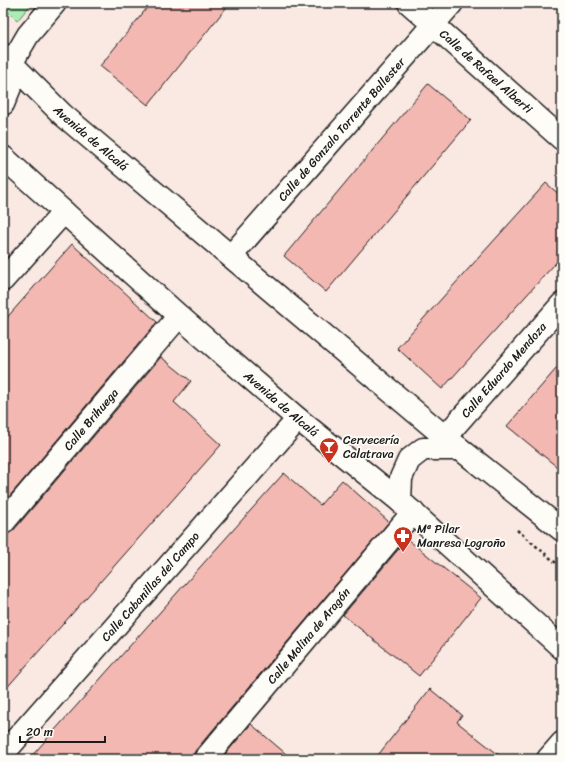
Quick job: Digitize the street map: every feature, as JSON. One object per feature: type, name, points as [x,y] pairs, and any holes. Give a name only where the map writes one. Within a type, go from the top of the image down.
[{"type":"street","points":[[3,104],[13,80],[7,60],[55,3]]},
{"type":"street","name":"Calle de Rafael Alberti","points":[[409,3],[562,139]]},
{"type":"street","name":"Calle de Gonzalo Torrente Ballester","points":[[231,256],[452,3]]},
{"type":"street","name":"Avenida de Alcalá","points":[[7,60],[63,115],[452,443],[562,530]]},
{"type":"street","name":"Avenida de Alcalá","points":[[3,157],[179,316],[298,419],[406,507],[562,648]]},
{"type":"street","points":[[3,280],[64,212]]},
{"type":"street","name":"Calle Eduardo Mendoza","points":[[452,443],[562,304]]},
{"type":"street","name":"Calle Brihuega","points":[[3,523],[179,316]]},
{"type":"street","name":"Calle Cabanillas del Campo","points":[[3,754],[298,419]]},
{"type":"street","points":[[406,507],[401,478],[409,460],[424,449],[452,443]]},
{"type":"street","name":"Calle Molina de Aragón","points":[[205,759],[406,507]]},
{"type":"street","points":[[548,759],[562,743]]},
{"type":"green space","points":[[3,3],[32,3],[17,21],[3,7]]},
{"type":"building","points":[[151,3],[230,3],[148,105],[100,66]]},
{"type":"building","points":[[428,84],[471,120],[326,292],[284,256]]},
{"type":"building","points":[[546,183],[562,197],[562,256],[442,389],[397,348]]},
{"type":"building","points":[[72,244],[157,322],[3,504],[3,322]]},
{"type":"building","points":[[161,357],[191,381],[174,402],[221,445],[3,692],[3,535],[13,531]]},
{"type":"building","points":[[562,362],[562,471],[507,426]]},
{"type":"building","points":[[284,473],[320,505],[342,480],[389,522],[195,751],[193,759],[29,759]]},
{"type":"building","points":[[407,539],[481,598],[419,676],[343,615]]},
{"type":"building","points":[[430,689],[462,715],[457,722],[504,759],[375,759]]},
{"type":"building","points":[[251,724],[292,759],[221,759]]},
{"type":"place","name":"Cervecería Calatrava","points":[[329,464]]},
{"type":"place","name":"Mª Pilar Manresa Logroño","points":[[403,553]]}]
